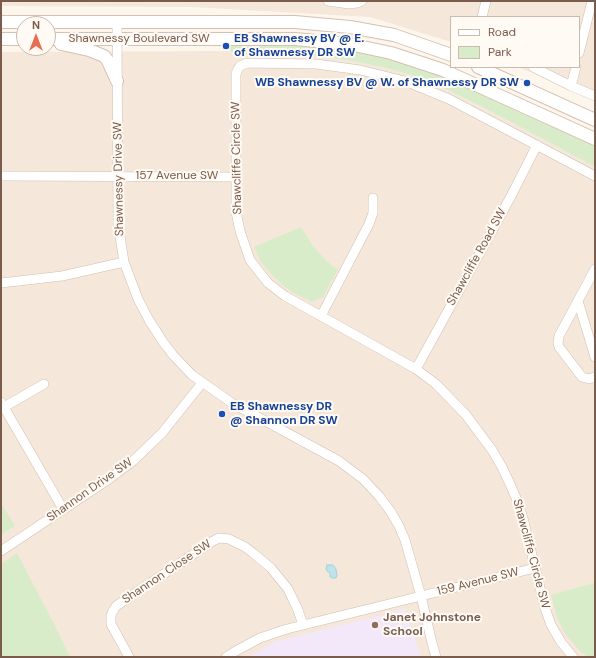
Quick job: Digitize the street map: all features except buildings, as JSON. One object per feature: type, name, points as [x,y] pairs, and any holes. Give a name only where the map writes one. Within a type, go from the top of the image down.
[{"type":"main road","name":"Shawnessy Boulevard SW","points":[[1,22],[295,22],[350,27],[394,35],[450,55]]},
{"type":"main road","points":[[1,39],[16,39]]},
{"type":"main road","name":"Shawnessy Boulevard SW","points":[[56,39],[295,39],[349,44],[391,53],[443,70],[595,139]]},
{"type":"main road","points":[[56,44],[89,50],[104,56],[108,61],[117,81]]},
{"type":"main road","points":[[480,68],[595,120]]},
{"type":"street","points":[[328,1],[349,4],[362,1]]},
{"type":"street","points":[[482,16],[486,1]]},
{"type":"street","points":[[580,49],[592,1]]},
{"type":"street","name":"Shawnessy Drive SW","points":[[117,22],[118,223],[124,262],[138,300],[159,336],[173,355],[202,383],[232,403],[339,461],[363,479],[382,500],[399,526],[408,548],[436,657]]},
{"type":"street","name":"Shawcliffe Circle SW","points":[[573,657],[561,642],[551,625],[545,608],[536,568],[517,500],[502,467],[492,450],[466,415],[436,384],[416,369],[295,303],[276,290],[262,276],[250,260],[242,240],[236,212],[236,74],[240,66],[250,63],[316,64],[360,70],[405,81],[449,99],[595,176]]},
{"type":"street","points":[[535,68],[595,96]]},
{"type":"street","points":[[571,86],[576,68]]},
{"type":"street","name":"Shawcliffe Road SW","points":[[416,369],[510,198],[537,145]]},
{"type":"street","name":"157 Avenue SW","points":[[1,176],[236,176]]},
{"type":"street","points":[[320,316],[369,224],[373,213],[373,198]]},
{"type":"street","points":[[1,283],[62,276],[124,262]]},
{"type":"street","points":[[595,269],[559,336],[558,343],[559,347],[582,377],[589,379],[595,377]]},
{"type":"street","points":[[578,301],[595,357]]},
{"type":"street","name":"Shannon Drive SW","points":[[1,551],[109,479],[133,461],[162,433],[202,383]]},
{"type":"street","points":[[44,384],[3,404],[63,509]]},
{"type":"street","name":"Shannon Close SW","points":[[129,657],[111,624],[111,615],[116,606],[219,538],[229,539],[239,544],[271,568],[288,589],[303,625]]},
{"type":"street","name":"159 Avenue SW","points":[[421,596],[536,568]]},
{"type":"street","points":[[226,657],[260,638],[287,628],[421,596]]},
{"type":"shaded area","points":[[1,1],[595,1],[595,98],[520,68],[580,68],[580,16],[450,16],[450,42],[370,17],[190,7],[1,6]]},
{"type":"shaded area","points":[[230,51],[239,57],[249,55],[309,56],[358,62],[414,76],[446,89],[595,167],[595,657],[1,657],[1,52],[16,52],[16,56],[56,56],[56,52]]},
{"type":"shaded area","name":"Janet Johnstone School","points":[[405,609],[421,657],[249,657],[274,642]]},
{"type":"green space","points":[[230,46],[309,46],[339,49],[388,58],[416,66],[595,145],[595,167],[488,110],[446,89],[414,76],[386,68],[338,59],[309,56],[249,55],[239,57],[230,51]]},
{"type":"green space","points":[[301,227],[313,246],[332,266],[338,269],[323,297],[312,302],[285,287],[272,275],[261,262],[254,247]]},
{"type":"green space","points":[[1,503],[15,526],[1,535]]},
{"type":"green space","points":[[17,553],[70,657],[1,657],[1,564]]},
{"type":"green space","points":[[594,583],[595,657],[588,657],[580,651],[565,633],[557,618],[551,595]]},
{"type":"water","points":[[327,565],[333,565],[336,569],[336,578],[330,577],[330,573],[326,569]]},
{"type":"place","name":"EB Shawnessy BV @ E. of Shawnessy DR SW","points":[[226,46]]},
{"type":"place","name":"WB Shawnessy BV @ W. of Shawnessy DR SW","points":[[527,83]]},
{"type":"place","name":"EB Shawnessy DR @ Shannon DR SW","points":[[222,414]]},
{"type":"place","name":"Janet Johnstone School","points":[[375,625]]}]
